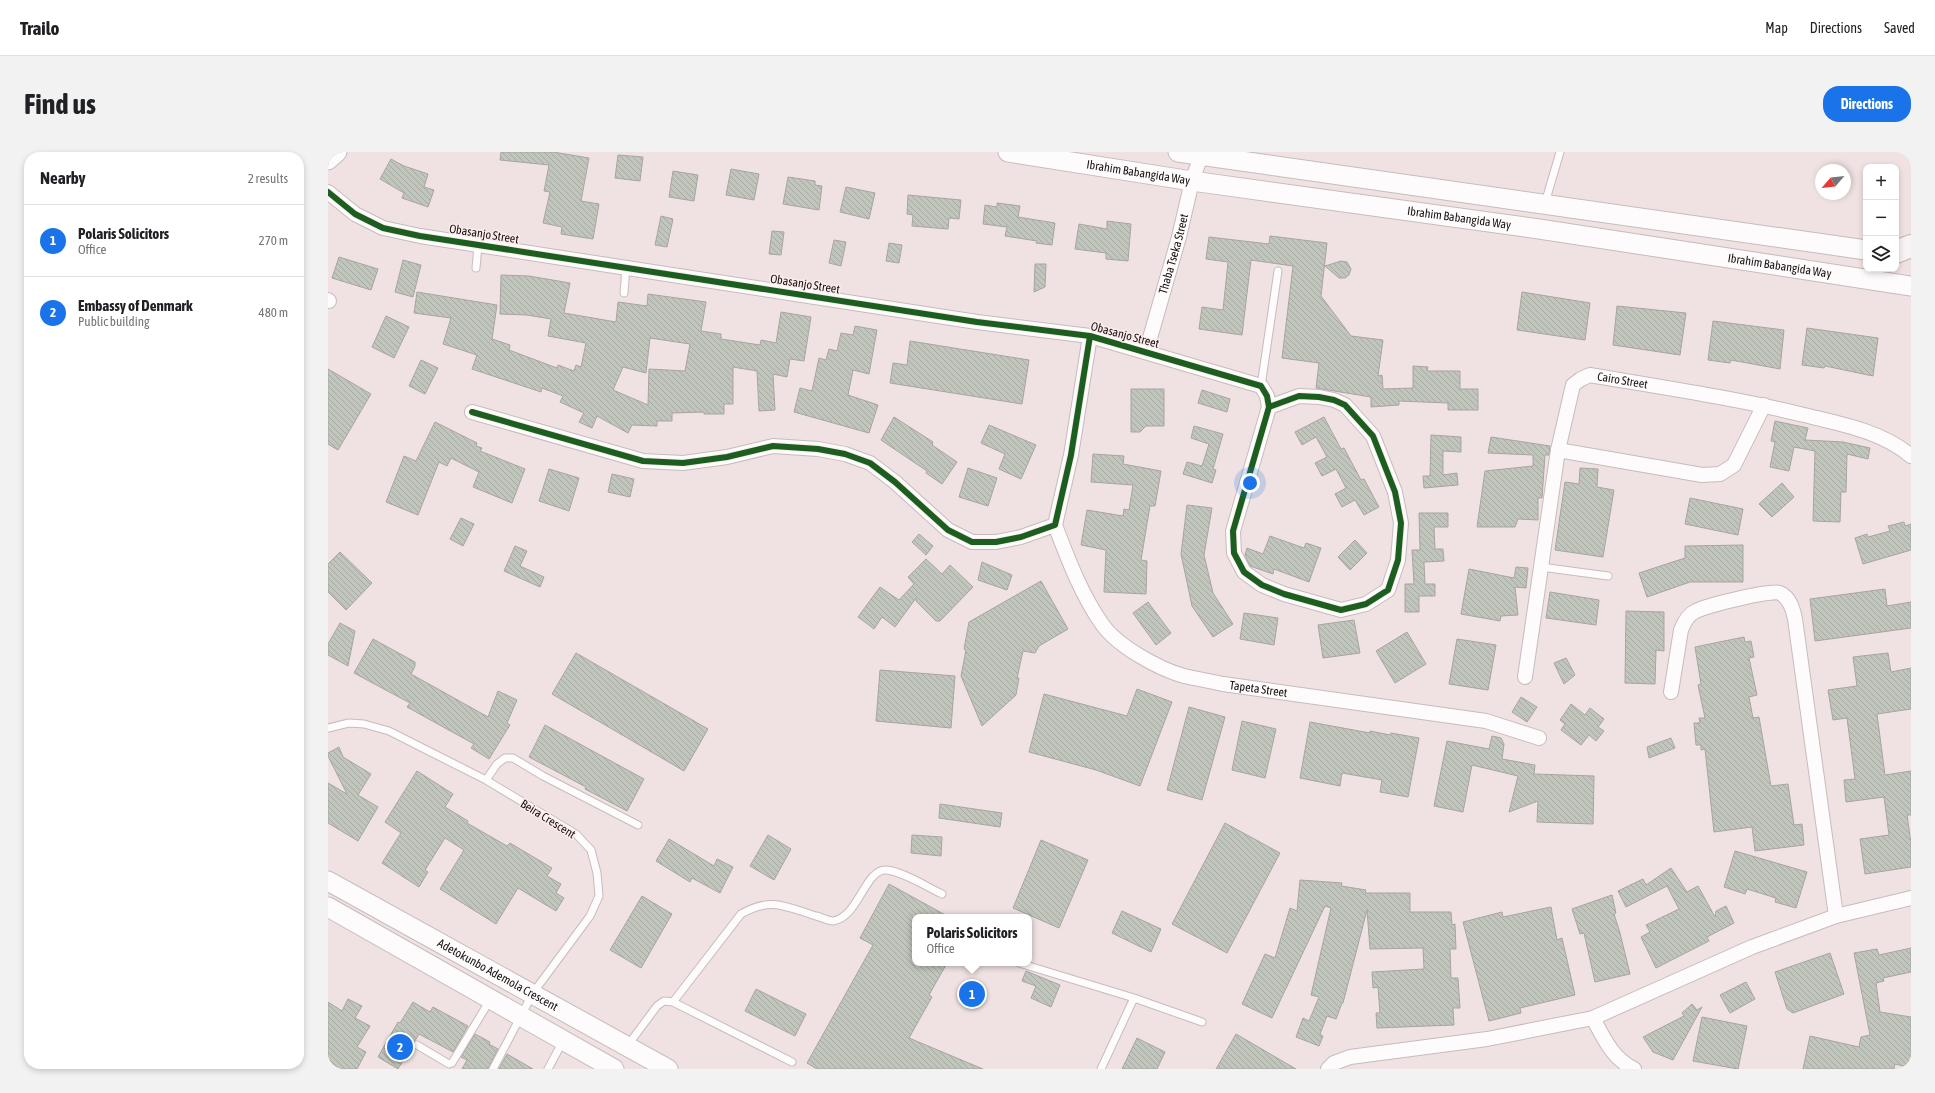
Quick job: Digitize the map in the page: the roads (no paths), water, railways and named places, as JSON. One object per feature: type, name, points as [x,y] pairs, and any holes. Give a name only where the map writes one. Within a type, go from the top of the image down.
[{"type":"main road","points":[[328,160],[337,152]]},
{"type":"main road","name":"Ibrahim Babangida Way","points":[[1008,152],[1192,181],[1539,229],[1911,286]]},
{"type":"main road","points":[[1178,152],[1545,203],[1863,250]]},
{"type":"main road","points":[[1899,252],[1911,246]]},
{"type":"main road","points":[[1899,254],[1911,256]]},
{"type":"main road","name":"Adetokunbo Ademola Crescent","points":[[328,881],[668,1069]]},
{"type":"main road","name":"Adetokunbo Ademola Crescent","points":[[328,907],[521,1018],[614,1069]]},
{"type":"street","name":"Thaba Tseka Street","points":[[1146,352],[1179,237],[1192,181],[1201,156]]},
{"type":"street","name":"Obasanjo Street","points":[[328,192],[355,214],[384,228],[478,245],[978,322],[1090,336],[1261,386]]},
{"type":"street","points":[[472,412],[643,461],[683,463],[727,456],[773,446],[818,449],[845,454],[870,464],[895,482],[948,530],[972,542],[996,542],[1021,537],[1055,525],[1071,455],[1090,336]]},
{"type":"street","name":"Cairo Street","points":[[1525,676],[1558,450],[1573,385],[1581,379],[1590,375],[1764,405],[1860,428],[1901,448],[1911,456]]},
{"type":"street","points":[[1261,386],[1267,396],[1269,407],[1233,531],[1234,553],[1244,572],[1262,585],[1284,594],[1341,610],[1366,604],[1388,590],[1398,560],[1401,523],[1396,492],[1373,436],[1358,417],[1345,405],[1334,400],[1319,397],[1300,396],[1269,407]]},
{"type":"street","points":[[1558,450],[1702,475],[1720,474],[1734,464],[1764,405]]},
{"type":"street","name":"Tapeta Street","points":[[1055,525],[1079,586],[1103,626],[1124,645],[1151,663],[1183,676],[1223,684],[1486,721],[1539,738]]},
{"type":"street","points":[[1671,692],[1681,630],[1685,620],[1695,611],[1767,592],[1779,592],[1786,597],[1792,608],[1795,619],[1836,916]]},
{"type":"street","points":[[1328,1069],[1334,1063],[1350,1058],[1487,1039],[1592,1018],[1752,947],[1836,916],[1911,898]]},
{"type":"street","points":[[1592,1018],[1604,1040],[1622,1063],[1634,1069]]},
{"type":"lane","points":[[1545,203],[1560,152]]},
{"type":"lane","points":[[476,268],[478,245]]},
{"type":"lane","points":[[624,293],[626,267]]},
{"type":"lane","points":[[1261,386],[1278,271]]},
{"type":"lane","points":[[1541,567],[1608,576]]},
{"type":"lane","name":"Beira Crescent","points":[[328,728],[349,723],[364,724],[389,731],[486,780],[576,834],[591,850],[597,873],[599,896],[590,916],[533,993],[493,1069]]},
{"type":"lane","points":[[486,780],[497,764],[505,758],[513,758],[543,776],[638,825]]},
{"type":"lane","points":[[673,1002],[741,914],[755,906],[773,903],[832,921],[844,917],[853,907],[875,874],[884,870],[894,872],[942,894]]},
{"type":"lane","points":[[1029,966],[1134,998],[1202,1022]]},
{"type":"lane","points":[[1100,1069],[1134,998]]},
{"type":"lane","points":[[417,1045],[449,1064],[452,1063],[490,1000]]},
{"type":"lane","points":[[626,1047],[657,1006],[664,1001],[673,1002],[792,1062]]},
{"type":"lane","points":[[548,1069],[563,1041]]},
{"type":"place","name":"Polaris Solicitors","points":[[972,994]]},
{"type":"place","name":"Embassy of Denmark","points":[[400,1047]]}]
